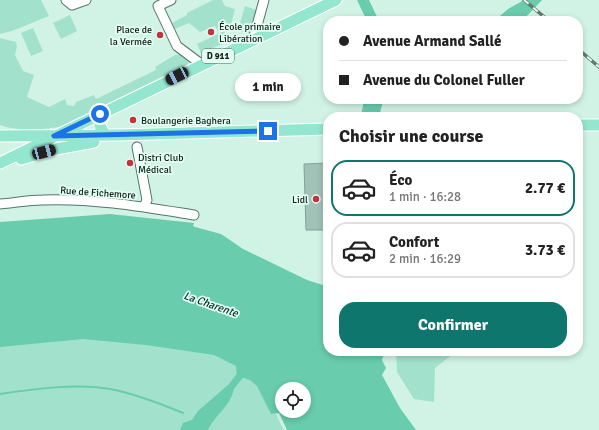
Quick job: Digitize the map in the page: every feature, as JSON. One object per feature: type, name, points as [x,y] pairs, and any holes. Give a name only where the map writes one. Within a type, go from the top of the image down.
[{"type":"main road","name":"D 911","points":[[100,114],[336,0]]},
{"type":"main road","points":[[0,163],[100,114],[100,126],[106,135]]},
{"type":"main road","points":[[583,125],[599,125]]},
{"type":"main road","points":[[0,136],[119,135],[323,129]]},
{"type":"main road","points":[[0,166],[56,149],[103,141],[119,135]]},
{"type":"street","points":[[68,2],[75,5],[86,0]]},
{"type":"street","points":[[171,0],[158,6],[162,16],[177,46],[201,64]]},
{"type":"street","points":[[253,40],[264,0]]},
{"type":"street","points":[[137,147],[147,200],[144,207]]},
{"type":"street","name":"Rue de Fichemore","points":[[0,204],[54,200],[144,207],[194,215]]},
{"type":"shaded area","points":[[0,0],[41,0],[49,16],[12,31],[0,34]]},
{"type":"shaded area","points":[[213,0],[222,0],[225,6],[235,9],[231,25],[218,31],[215,26],[200,32],[189,23],[175,29],[172,23],[187,15],[187,13]]},
{"type":"shaded area","points":[[245,6],[257,10],[250,34],[238,30]]},
{"type":"shaded area","points":[[70,15],[77,31],[61,39],[53,23]]},
{"type":"shaded area","points":[[33,28],[43,51],[31,56],[21,33]]},
{"type":"shaded area","points":[[224,31],[229,41],[201,53],[197,44]]},
{"type":"shaded area","points":[[0,38],[16,42],[17,46],[15,55],[23,71],[34,75],[27,97],[49,107],[65,99],[67,105],[74,106],[76,102],[94,95],[96,99],[156,70],[155,67],[175,55],[182,54],[188,57],[189,67],[63,126],[48,129],[15,129],[0,125]]},
{"type":"shaded area","points":[[84,313],[248,362],[275,413],[275,418],[278,418],[284,430],[0,430],[0,323]]},
{"type":"shaded area","points":[[396,356],[451,356],[435,368],[434,402],[414,399],[397,372]]},
{"type":"water","points":[[357,0],[369,0],[377,16],[365,16]]},
{"type":"water","points":[[524,0],[542,0],[527,16],[500,16],[508,9]]},
{"type":"water","points":[[363,104],[383,104],[380,112],[362,112]]},
{"type":"water","name":"La Charente","points":[[110,214],[194,223],[193,226],[195,227],[221,234],[243,249],[307,280],[323,285],[323,356],[383,356],[382,360],[386,368],[382,375],[400,408],[416,430],[287,430],[281,418],[311,418],[311,382],[275,382],[275,414],[271,414],[257,386],[250,380],[237,376],[236,366],[214,355],[146,345],[83,339],[0,347],[0,222]]},
{"type":"water","points":[[228,385],[234,385],[231,398],[208,430],[180,430],[183,423],[192,420],[198,411]]},
{"type":"building","name":"Lidl","points":[[323,163],[323,230],[306,230],[304,164]]},
{"type":"waterway","points":[[228,391],[245,369]]},
{"type":"waterway","points":[[0,394],[55,387],[97,387],[138,396],[183,413]]},
{"type":"railway","points":[[524,0],[543,16]]},
{"type":"railway","points":[[583,53],[599,67]]},
{"type":"place","name":"École primaire Libération","points":[[211,32]]},
{"type":"place","name":"Place de la Vermée","points":[[160,35]]},
{"type":"place","name":"Boulangerie Baghera","points":[[133,120]]},
{"type":"place","name":"Distri Club Médical","points":[[130,163]]},
{"type":"place","name":"Lidl","points":[[316,199]]},
{"type":"route","points":[[100,114],[54,136],[268,131]]}]
